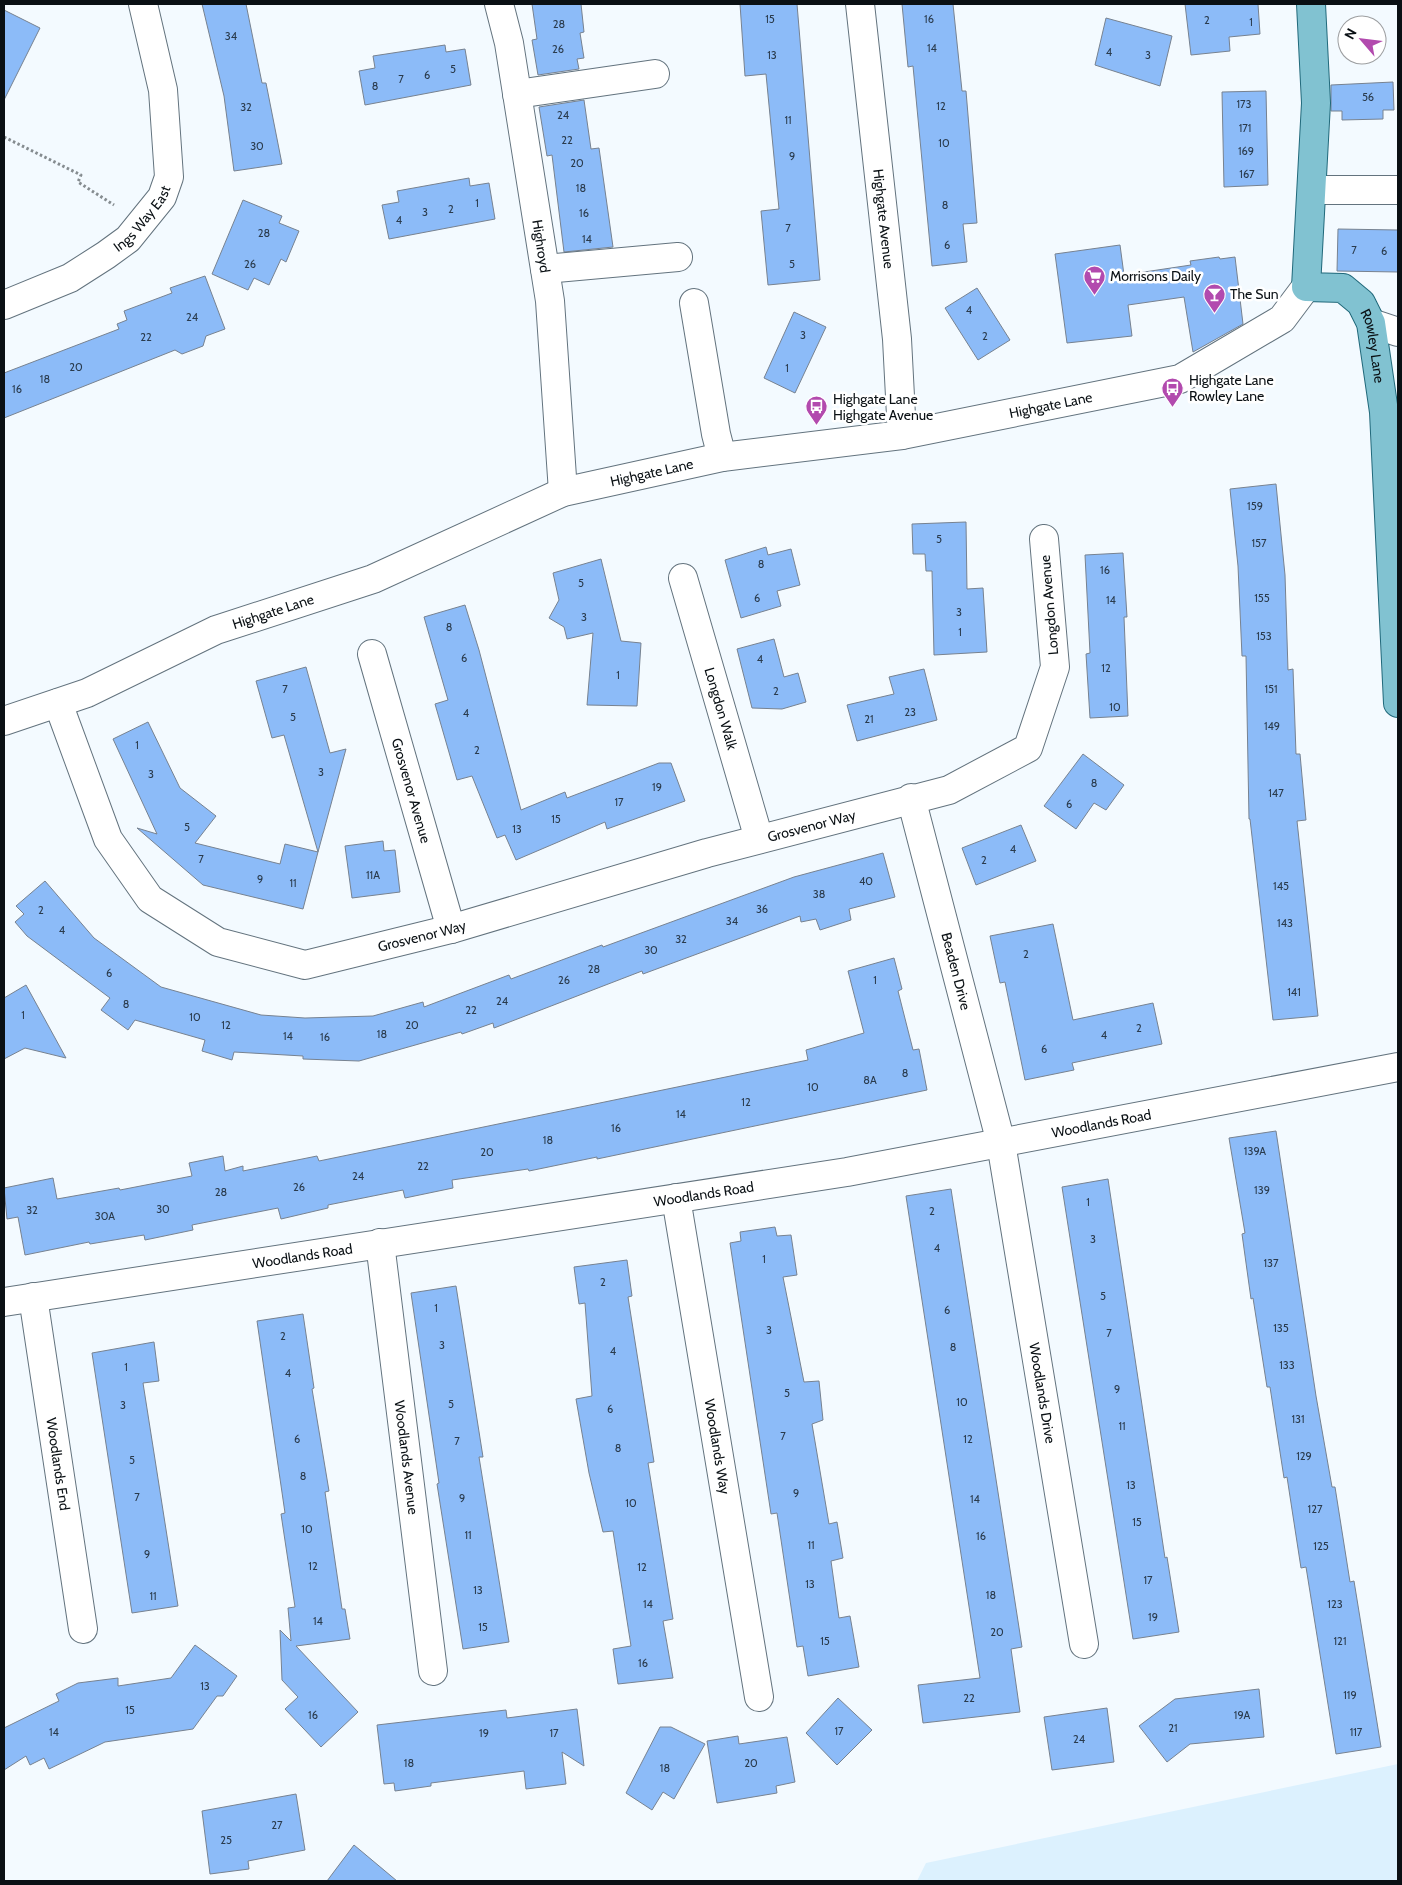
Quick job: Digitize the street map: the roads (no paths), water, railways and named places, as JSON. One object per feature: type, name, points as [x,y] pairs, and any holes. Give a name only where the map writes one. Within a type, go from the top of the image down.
[{"type":"main road","points":[[1306,287],[1316,103],[1311,4]]},
{"type":"main road","name":"Rowley Lane","points":[[1306,287],[1343,288],[1361,303],[1371,323],[1384,412],[1398,703]]},
{"type":"street","name":"Ings Way East","points":[[4,305],[70,278],[128,239],[162,197],[169,178],[163,90],[143,4]]},
{"type":"street","name":"Highroyd","points":[[499,4],[509,43],[550,301],[563,492]]},
{"type":"street","name":"Highgate Avenue","points":[[860,4],[897,339],[902,435]]},
{"type":"street","points":[[517,94],[655,74]]},
{"type":"street","points":[[1312,190],[1398,190]]},
{"type":"street","points":[[545,269],[678,257]]},
{"type":"street","name":"Highgate Lane","points":[[4,721],[87,693],[216,630],[373,579],[563,492],[722,457],[902,435],[1180,379],[1282,319],[1306,287]]},
{"type":"street","points":[[694,303],[716,434],[722,457]]},
{"type":"street","points":[[1371,323],[1398,332]]},
{"type":"street","name":"Longdon Avenue","points":[[911,798],[949,790],[1028,748],[1054,667],[1044,538]]},
{"type":"street","name":"Longdon Walk","points":[[683,578],[760,839]]},
{"type":"street","name":"Grosvenor Avenue","points":[[372,654],[451,929]]},
{"type":"street","name":"Grosvenor Way","points":[[58,703],[108,839],[150,898],[218,942],[305,965],[451,929],[760,839],[911,798]]},
{"type":"street","name":"Beaden Drive","points":[[911,798],[1001,1143]]},
{"type":"street","name":"Woodlands Road","points":[[4,1302],[847,1172],[1398,1067]]},
{"type":"street","name":"Woodlands Drive","points":[[1001,1143],[1084,1644]]},
{"type":"street","name":"Woodlands Way","points":[[676,1198],[759,1696]]},
{"type":"street","name":"Woodlands Avenue","points":[[380,1243],[433,1671]]},
{"type":"street","name":"Woodlands End","points":[[33,1298],[83,1629]]},
{"type":"place","name":"Morrisons Daily","points":[[1094,295]]},
{"type":"place","name":"The Sun","points":[[1214,313]]},
{"type":"place","name":"Highgate Lane Rowley Lane","points":[[1173,407]]},
{"type":"place","name":"Highgate Lane Highgate Avenue","points":[[817,426]]}]
